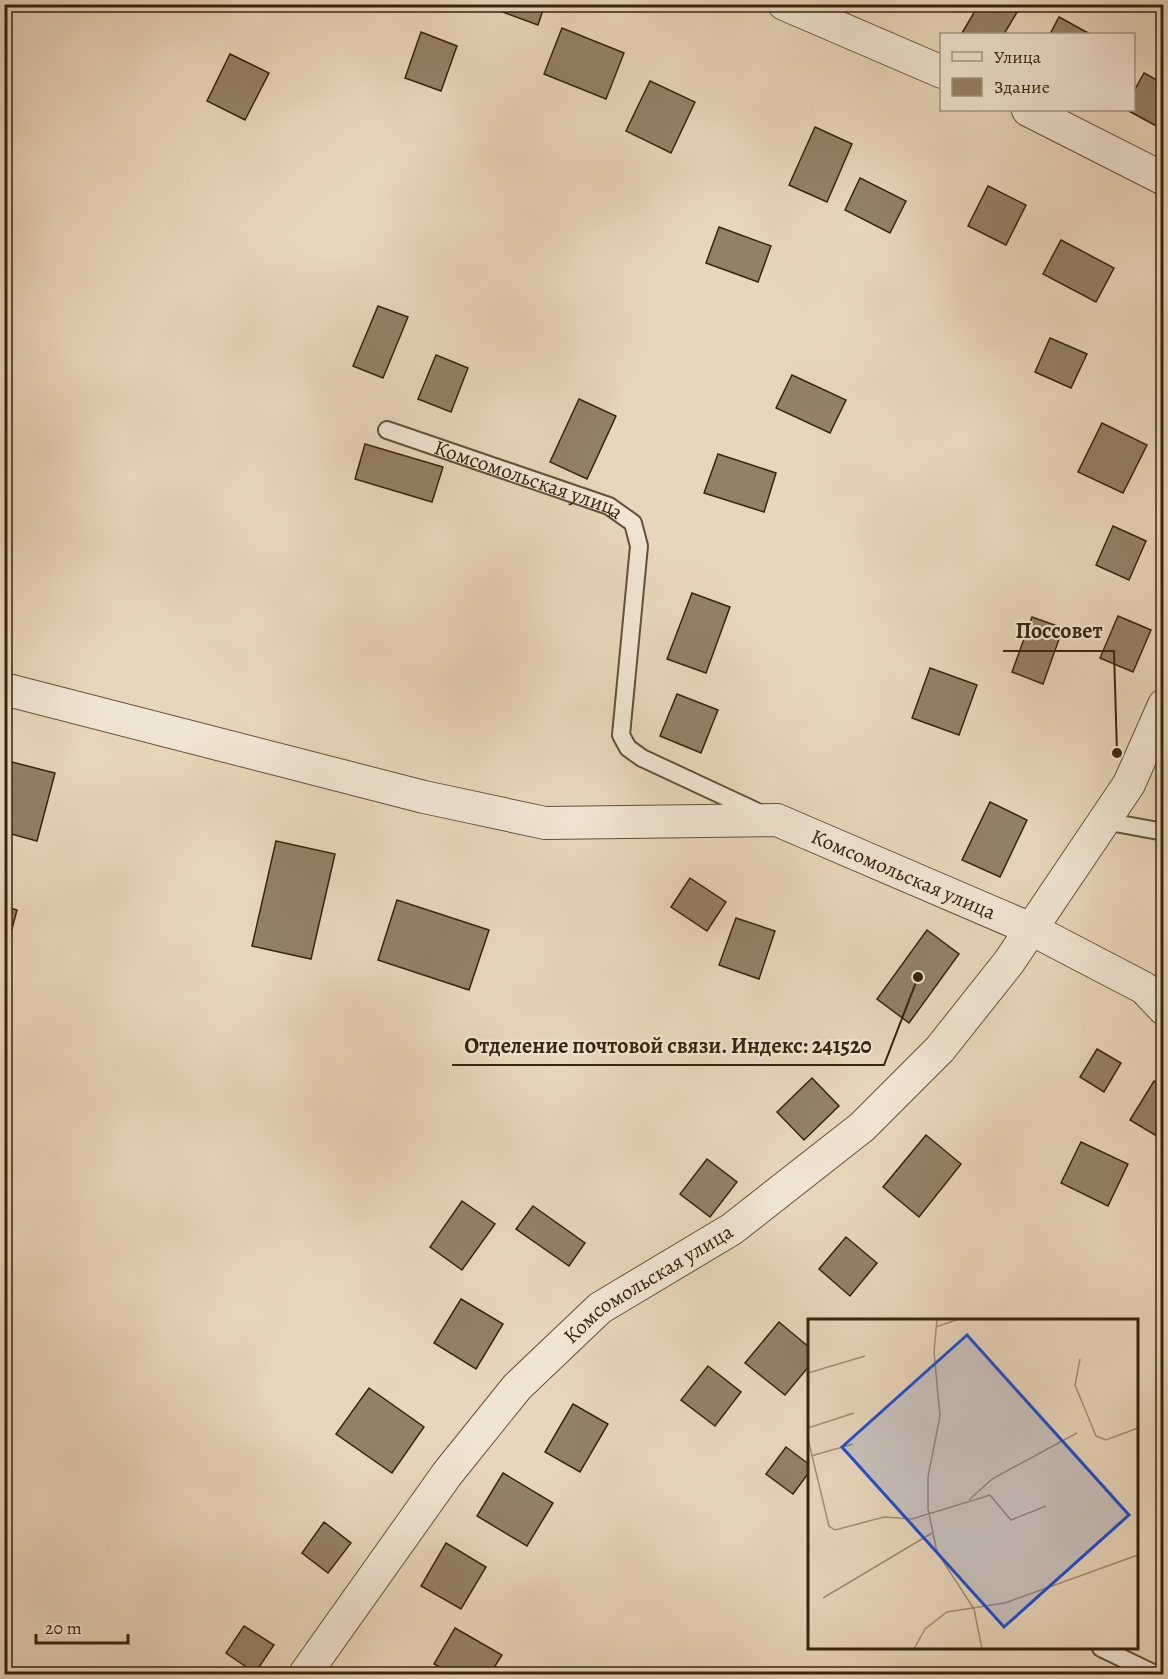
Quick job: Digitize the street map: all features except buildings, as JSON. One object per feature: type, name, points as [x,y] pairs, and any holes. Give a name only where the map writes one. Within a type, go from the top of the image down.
[{"type":"street","points":[[784,4],[940,71]]},
{"type":"street","points":[[1030,111],[1164,179]]},
{"type":"street","name":"Комсомольская улица","points":[[4,689],[424,797],[544,823],[777,820],[1031,929]]},
{"type":"street","name":"Комсомольская улица","points":[[305,1674],[447,1473],[517,1387],[600,1308],[732,1228],[862,1127],[940,1049],[1009,962],[1129,784],[1164,705]]},
{"type":"street","points":[[1031,929],[1144,988],[1164,1010]]},
{"type":"lane","name":"Комсомольская улица","points":[[387,430],[609,506],[633,523],[639,546],[621,735],[628,748],[642,758],[777,820]]},
{"type":"lane","points":[[1104,821],[1164,832]]},
{"type":"lane","points":[[1105,1649],[1155,1674]]},
{"type":"place","name":"Поссовет","points":[[1117,753]]},
{"type":"place","name":"Отделение почтовой связи. Индекс: 241520","points":[[918,977]]}]
